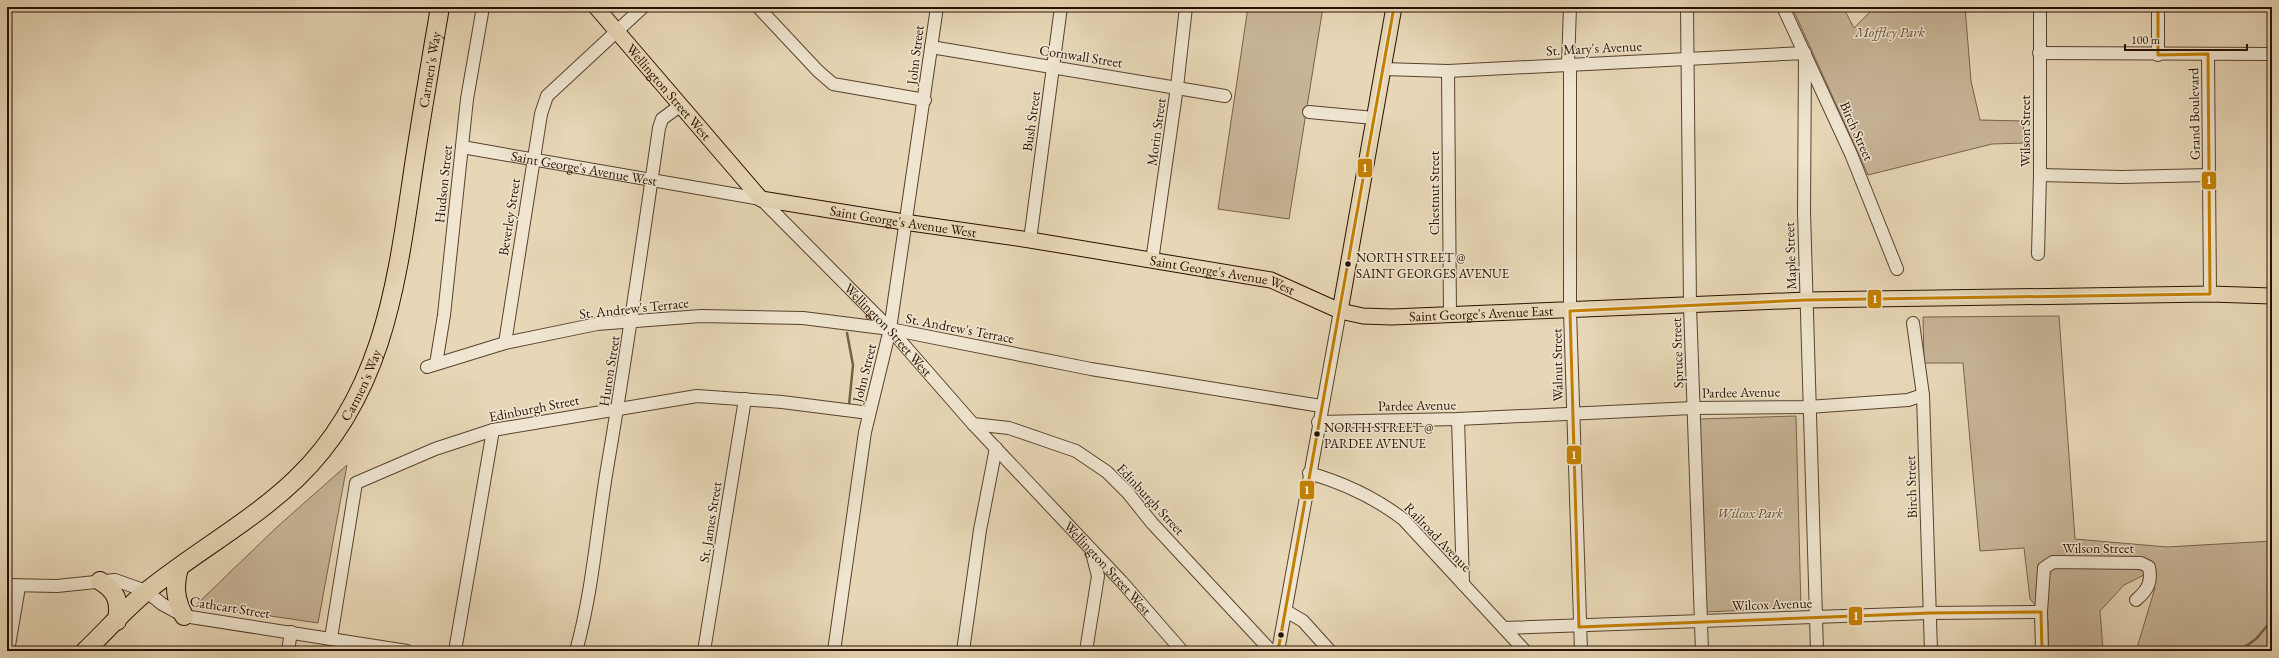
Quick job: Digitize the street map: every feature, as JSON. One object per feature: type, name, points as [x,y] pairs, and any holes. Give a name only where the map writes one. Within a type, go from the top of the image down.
[{"type":"highway","name":"Carmen's Way","points":[[86,651],[146,591],[276,497],[317,457],[345,420],[361,390],[378,350],[390,312],[399,267],[440,7]]},
{"type":"highway","points":[[179,568],[174,589],[178,604],[184,616]]},
{"type":"highway","points":[[100,581],[116,594],[119,608],[117,621]]},
{"type":"main road","name":"Wellington Street West","points":[[596,7],[681,104],[761,199]]},
{"type":"main road","points":[[1340,311],[1394,7]]},
{"type":"main road","name":"Saint George's Avenue West","points":[[761,199],[1030,240],[1271,280],[1340,311]]},
{"type":"main road","name":"Saint George's Avenue East","points":[[1340,311],[1363,316],[1392,317],[1570,311],[1807,300],[2210,294],[2272,296]]},
{"type":"street","name":"Hudson Street","points":[[432,365],[444,315],[462,147],[473,63],[483,7]]},
{"type":"street","name":"Beverley Street","points":[[505,343],[533,159],[541,114],[548,96],[643,7]]},
{"type":"street","name":"John Street","points":[[834,651],[869,413],[890,329],[904,222],[924,100],[937,7]]},
{"type":"street","name":"Bush Street","points":[[1030,240],[1061,7]]},
{"type":"street","name":"Morin Street","points":[[1152,261],[1177,87],[1186,7]]},
{"type":"street","name":"Walnut Street","points":[[1570,7],[1568,64],[1570,70],[1570,311],[1579,627],[1581,651]]},
{"type":"street","name":"Spruce Street","points":[[1687,7],[1690,305],[1702,651]]},
{"type":"street","name":"Birch Street","points":[[1783,7],[1806,53],[1851,154],[1898,269]]},
{"type":"street","name":"Wilson Street","points":[[2038,254],[2040,175],[2040,7]]},
{"type":"street","points":[[2158,7],[2158,55]]},
{"type":"street","points":[[764,9],[818,71],[833,84],[924,100]]},
{"type":"street","name":"Cornwall Street","points":[[931,47],[1225,96]]},
{"type":"street","name":"St. Mary's Avenue","points":[[1383,69],[1448,71],[1806,53]]},
{"type":"street","name":"Maple Street","points":[[1806,53],[1804,212],[1808,407],[1817,651]]},
{"type":"street","points":[[2040,53],[2158,55],[2272,54]]},
{"type":"street","name":"Grand Boulevard","points":[[2208,54],[2210,294]]},
{"type":"street","name":"Chestnut Street","points":[[1448,71],[1450,315]]},
{"type":"street","name":"Huron Street","points":[[576,651],[584,622],[619,408],[662,119],[681,104]]},
{"type":"street","points":[[1309,112],[1374,118]]},
{"type":"street","name":"Saint George's Avenue West","points":[[462,147],[761,199]]},
{"type":"street","points":[[2040,175],[2121,177],[2210,175]]},
{"type":"street","name":"Wellington Street West","points":[[761,199],[890,329],[973,424],[1122,582],[1182,651]]},
{"type":"street","points":[[1278,651],[1318,422],[1340,311]]},
{"type":"street","name":"St. Andrew's Terrace","points":[[432,365],[505,343],[597,324],[700,316],[797,318],[890,329],[1091,369],[1321,406]]},
{"type":"street","name":"Birch Street","points":[[1913,323],[1923,395],[1931,651]]},
{"type":"street","points":[[911,353],[909,341],[913,334]]},
{"type":"street","name":"Pardee Avenue","points":[[1318,422],[1458,419],[1693,408],[1808,407],[1908,400],[1923,395]]},
{"type":"street","name":"Edinburgh Street","points":[[332,638],[356,483],[435,449],[493,430],[697,396],[837,408],[869,413]]},
{"type":"street","name":"St. James Street","points":[[704,651],[745,399]]},
{"type":"street","points":[[1458,419],[1463,584]]},
{"type":"street","name":"Edinburgh Street","points":[[973,424],[1009,428],[1076,451],[1107,472],[1128,493],[1152,523],[1271,651]]},
{"type":"street","points":[[454,651],[493,430]]},
{"type":"street","points":[[963,651],[980,530],[996,448]]},
{"type":"street","name":"Railroad Avenue","points":[[1309,473],[1342,483],[1382,504],[1403,519],[1525,651]]},
{"type":"street","points":[[1086,651],[1096,587],[1097,567],[1091,550]]},
{"type":"street","name":"Wilson Street","points":[[2042,651],[2041,612],[2044,568],[2053,562],[2141,563],[2149,567],[2150,584],[2144,594],[2136,600]]},
{"type":"street","name":"Cathcart Street","points":[[13,586],[57,586],[115,580],[146,591],[162,604],[184,616],[332,638],[353,646],[407,651]]},
{"type":"street","points":[[1096,587],[1106,581],[1122,582]]},
{"type":"street","points":[[8,651],[13,586]]},
{"type":"street","points":[[1286,611],[1303,621],[1330,651]]},
{"type":"street","name":"Wilcox Avenue","points":[[1504,628],[1579,627],[1930,613],[2041,612]]},
{"type":"street","points":[[288,651],[291,632]]},
{"type":"green space","points":[[1248,7],[1323,7],[1289,219],[1218,209]]},
{"type":"green space","name":"Moffley Park","points":[[1792,7],[1843,7],[1854,28],[1875,7],[1965,7],[1971,81],[1980,120],[2023,121],[2025,143],[1992,144],[1868,175]]},
{"type":"green space","points":[[2059,316],[2075,539],[2167,547],[2272,541],[2272,651],[2136,651],[2155,588],[2148,573],[2124,585],[2100,611],[2103,651],[2048,651],[2048,620],[2030,599],[2024,548],[1980,551],[1963,363],[1924,363],[1923,317]]},
{"type":"green space","name":"Wilcox Park","points":[[1796,416],[1801,608],[1705,612],[1699,419]]},
{"type":"green space","points":[[347,465],[318,623],[196,605],[277,527]]},
{"type":"waterway","points":[[847,333],[853,365],[849,405]]},
{"type":"waterway","points":[[2239,651],[2256,639],[2272,620]]},
{"type":"transit line","name":"1","points":[[1278,651],[1394,7]]},
{"type":"transit line","name":"1","points":[[2042,651],[2041,612],[1930,613],[1579,627],[1570,311],[1807,300],[2210,294],[2208,54],[2158,55],[2158,7]]},
{"type":"place","name":"NORTH STREET @ SAINT GEORGES AVENUE","points":[[1348,264]]},
{"type":"place","name":"NORTH STREET @ PARDEE AVENUE","points":[[1317,434]]}]
